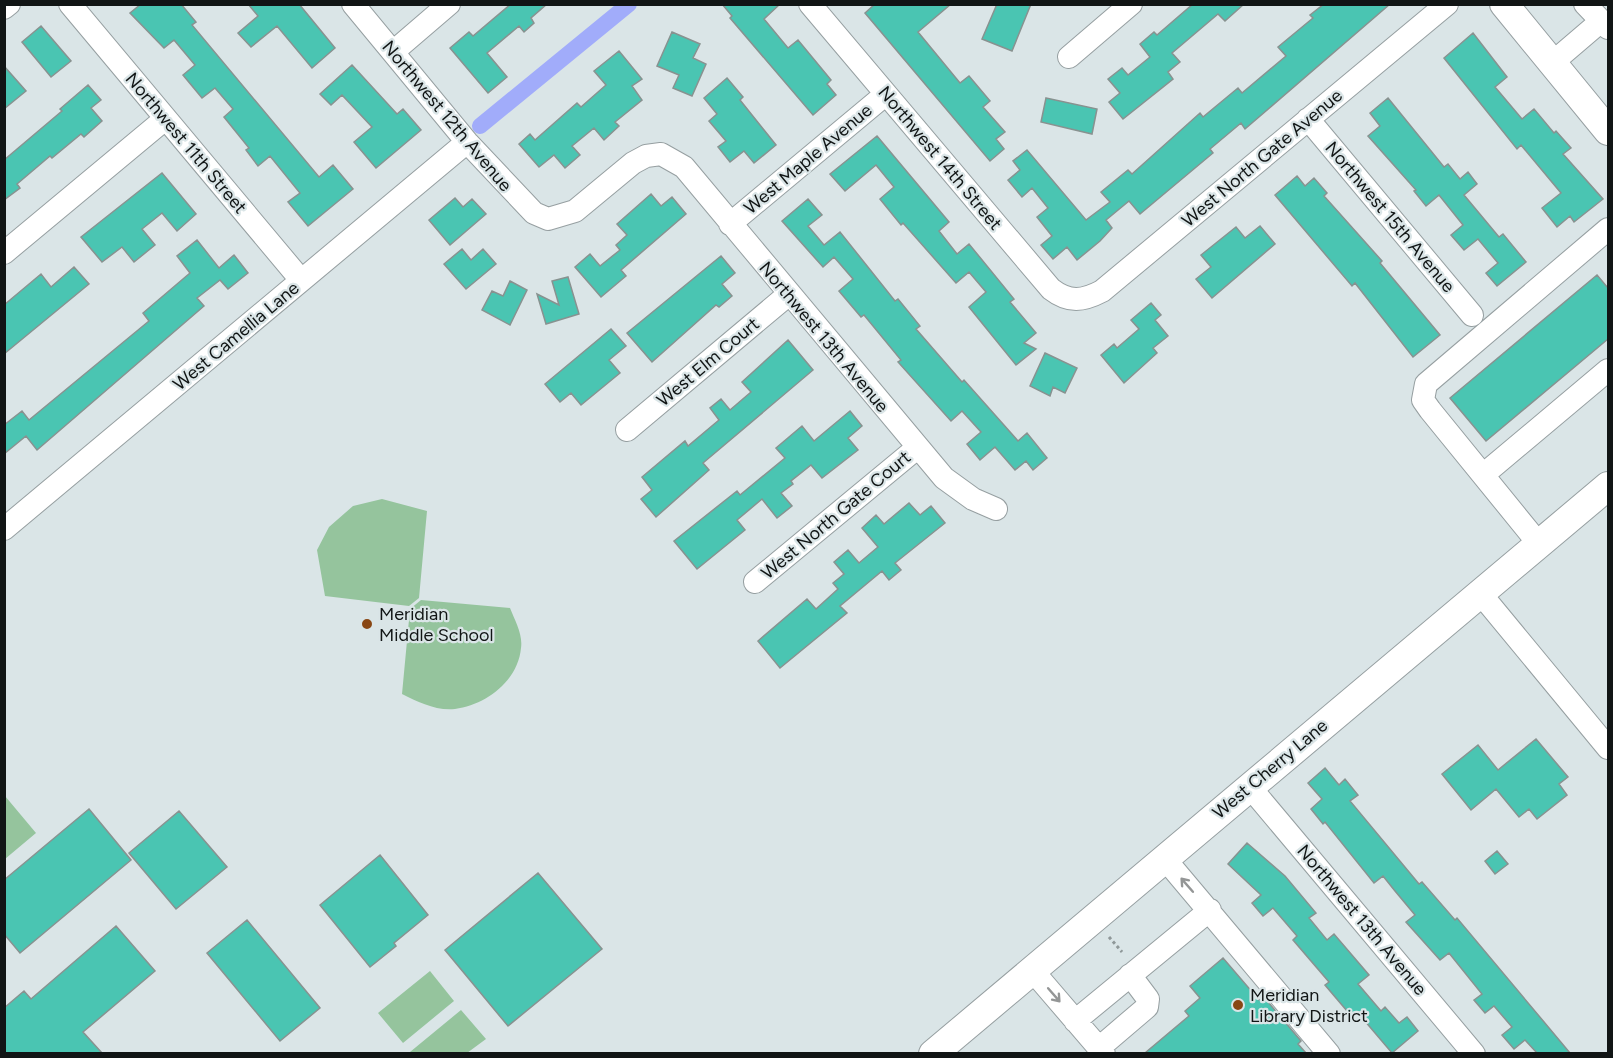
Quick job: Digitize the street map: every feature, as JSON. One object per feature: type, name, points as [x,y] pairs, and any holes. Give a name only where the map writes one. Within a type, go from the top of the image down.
[{"type":"main road","points":[[1504,4],[1608,131]]},
{"type":"main road","name":"West Cherry Lane","points":[[941,1051],[1032,970],[1249,786],[1608,486]]},
{"type":"street","points":[[4,8],[9,4]]},
{"type":"street","name":"Northwest 11th Street","points":[[70,4],[302,280]]},
{"type":"street","name":"Northwest 12th Avenue","points":[[353,4],[467,142],[523,205],[548,219],[575,211],[633,163],[646,156],[661,154]]},
{"type":"street","points":[[393,52],[449,4]]},
{"type":"street","points":[[1069,57],[1131,4]]},
{"type":"street","name":"West North Gate Avenue","points":[[1073,301],[1102,291],[1447,4]]},
{"type":"street","points":[[1552,63],[1604,25],[1585,4]]},
{"type":"street","name":"Northwest 14th Street","points":[[814,6],[1051,289],[1061,297],[1073,301]]},
{"type":"street","name":"West Maple Avenue","points":[[730,224],[886,94]]},
{"type":"street","points":[[4,253],[165,118]]},
{"type":"street","name":"Northwest 15th Avenue","points":[[1308,119],[1472,315]]},
{"type":"street","name":"West Camellia Lane","points":[[4,530],[467,142]]},
{"type":"street","name":"Northwest 13th Avenue","points":[[661,154],[684,167],[944,478],[974,500],[996,509]]},
{"type":"street","points":[[1539,544],[1423,400],[1426,384],[1606,236]]},
{"type":"street","name":"West Elm Court","points":[[627,430],[789,294]]},
{"type":"street","points":[[1483,475],[1608,370]]},
{"type":"street","name":"West North Gate Court","points":[[755,582],[917,448]]},
{"type":"street","points":[[1480,594],[1608,748]]},
{"type":"street","name":"Northwest 13th Avenue","points":[[1249,786],[1474,1053]]},
{"type":"street","points":[[1165,859],[1329,1053]]},
{"type":"street","points":[[1075,1021],[1210,910]]},
{"type":"street","points":[[1032,970],[1101,1051],[1147,1007],[1149,999],[1130,975]]},
{"type":"path","points":[[1109,938],[1122,952]]},
{"type":"green space","points":[[382,499],[427,511],[419,598],[409,606],[325,596],[317,550],[329,527],[353,506]]},
{"type":"green space","points":[[421,600],[510,608],[520,633],[519,660],[507,681],[489,697],[467,707],[448,709],[421,703],[402,694],[410,609]]},
{"type":"green space","points":[[5,796],[36,833],[5,859]]},
{"type":"green space","points":[[430,971],[454,1001],[403,1043],[378,1013]]},
{"type":"green space","points":[[461,1010],[486,1039],[467,1053],[410,1052]]},
{"type":"building","points":[[141,4],[181,4],[196,22],[192,25],[319,177],[333,165],[353,189],[308,226],[288,202],[300,193],[270,156],[258,166],[246,150],[249,148],[224,117],[233,109],[215,88],[202,98],[183,75],[195,65],[174,40],[164,48],[130,13]]},
{"type":"building","points":[[248,4],[299,4],[335,48],[312,68],[277,26],[251,47],[238,33],[258,16]]},
{"type":"building","points":[[511,4],[547,4],[531,18],[534,23],[524,32],[519,26],[487,53],[507,77],[488,93],[450,48],[469,32],[473,36]]},
{"type":"building","points":[[722,4],[780,4],[764,19],[788,48],[798,40],[831,80],[827,84],[836,95],[813,115],[730,18],[732,16]]},
{"type":"building","points":[[875,4],[951,4],[918,32],[960,83],[969,76],[990,101],[983,107],[1005,132],[996,139],[1004,149],[990,161],[865,13]]},
{"type":"building","points":[[997,4],[1031,4],[1012,51],[982,39]]},
{"type":"building","points":[[1193,4],[1244,4],[1225,21],[1218,14],[1172,53],[1180,62],[1168,72],[1173,79],[1123,119],[1109,102],[1120,93],[1108,79],[1122,68],[1128,75],[1150,57],[1140,44],[1154,32],[1157,35]]},
{"type":"building","points":[[1324,4],[1390,4],[1245,129],[1241,123],[1210,149],[1213,153],[1140,214],[1129,201],[1106,220],[1112,228],[1077,260],[1067,247],[1053,259],[1041,245],[1052,236],[1037,217],[1048,208],[1032,188],[1022,197],[1008,180],[1020,170],[1013,161],[1027,150],[1086,220],[1110,202],[1101,192],[1128,170],[1132,174],[1200,113],[1203,117],[1238,88],[1242,93],[1286,56],[1278,47],[1313,18],[1310,15]]},
{"type":"building","points":[[41,26],[71,61],[51,77],[22,42]]},
{"type":"building","points":[[672,32],[700,44],[693,58],[706,64],[692,96],[673,88],[679,75],[657,66]]},
{"type":"building","points":[[1473,33],[1507,77],[1495,87],[1522,119],[1534,109],[1554,133],[1556,131],[1571,148],[1563,154],[1603,199],[1574,222],[1570,216],[1557,227],[1542,208],[1561,193],[1521,145],[1517,149],[1444,58]]},
{"type":"building","points":[[619,51],[642,79],[632,86],[642,100],[615,122],[619,126],[604,140],[594,128],[572,146],[580,155],[565,168],[554,155],[539,167],[519,144],[530,134],[535,140],[577,103],[581,107],[606,85],[594,71]]},
{"type":"building","points":[[352,65],[397,114],[403,109],[421,130],[376,168],[354,142],[372,127],[342,95],[331,105],[320,94]]},
{"type":"building","points":[[4,66],[26,91],[4,109]]},
{"type":"building","points":[[727,78],[743,97],[740,100],[776,145],[754,163],[744,151],[730,162],[718,147],[726,141],[709,121],[717,114],[704,98]]},
{"type":"building","points":[[88,85],[101,100],[91,108],[102,121],[84,137],[81,134],[52,158],[50,156],[17,184],[20,188],[4,200],[4,160],[62,111],[60,109]]},
{"type":"building","points":[[1046,98],[1097,109],[1092,134],[1041,122]]},
{"type":"building","points":[[1388,98],[1444,167],[1448,164],[1460,179],[1468,172],[1477,184],[1464,195],[1499,237],[1503,234],[1526,262],[1497,286],[1486,273],[1498,263],[1478,239],[1464,250],[1451,235],[1463,225],[1439,195],[1426,206],[1414,191],[1416,190],[1368,136],[1380,126],[1370,113]]},
{"type":"building","points":[[877,136],[949,222],[939,231],[957,254],[969,244],[1014,299],[1010,302],[1036,333],[1024,343],[1036,349],[1016,365],[969,307],[986,292],[969,272],[956,283],[903,223],[901,225],[880,199],[894,187],[876,165],[845,191],[830,174]]},
{"type":"building","points":[[162,173],[196,214],[177,231],[162,213],[142,229],[155,245],[134,262],[122,247],[102,262],[81,237]]},
{"type":"building","points":[[1297,176],[1305,186],[1314,178],[1327,193],[1324,196],[1382,261],[1380,263],[1440,335],[1413,357],[1355,283],[1352,286],[1275,195]]},
{"type":"building","points":[[651,194],[661,206],[672,197],[686,214],[621,270],[626,276],[601,297],[575,267],[590,254],[600,266],[620,250],[616,245],[627,235],[617,224]]},
{"type":"building","points":[[455,198],[463,207],[472,199],[486,214],[450,245],[429,220]]},
{"type":"building","points":[[808,199],[822,215],[808,226],[824,245],[840,232],[895,301],[898,299],[920,326],[916,329],[962,382],[964,380],[1018,441],[1027,433],[1047,458],[1033,470],[1026,461],[1015,470],[995,447],[980,460],[967,444],[981,432],[962,411],[951,421],[898,362],[901,360],[864,315],[861,317],[839,291],[853,279],[834,257],[823,267],[782,221]]},
{"type":"building","points":[[1260,226],[1275,244],[1212,298],[1196,279],[1211,267],[1201,255],[1236,227],[1245,238]]},
{"type":"building","points":[[197,240],[219,268],[234,255],[248,273],[228,289],[220,280],[197,298],[204,306],[37,450],[26,436],[4,454],[4,425],[22,411],[29,420],[149,321],[143,313],[190,273],[177,256]]},
{"type":"building","points":[[462,249],[471,260],[483,249],[496,264],[466,289],[444,264]]},
{"type":"building","points":[[721,256],[735,273],[722,284],[732,296],[719,307],[716,305],[652,362],[627,333]]},
{"type":"building","points":[[74,267],[89,284],[4,354],[4,305],[41,274],[51,287]]},
{"type":"building","points":[[1597,275],[1608,288],[1608,339],[1486,441],[1450,398]]},
{"type":"building","points":[[568,277],[579,314],[546,324],[537,294],[559,305],[552,281]]},
{"type":"building","points":[[510,281],[527,290],[510,325],[482,310],[492,291],[503,296]]},
{"type":"building","points":[[1151,303],[1161,315],[1155,320],[1168,336],[1153,348],[1157,353],[1124,383],[1101,355],[1114,344],[1117,348],[1139,329],[1131,320]]},
{"type":"building","points":[[611,329],[626,346],[609,360],[620,373],[581,405],[571,393],[560,402],[545,384]]},
{"type":"building","points":[[788,340],[813,370],[703,463],[709,470],[656,517],[641,499],[652,490],[642,477],[685,441],[688,446],[719,420],[710,408],[721,399],[730,410],[751,392],[742,382]]},
{"type":"building","points":[[1045,353],[1077,368],[1065,393],[1053,387],[1050,396],[1030,386]]},
{"type":"building","points":[[850,411],[862,426],[848,438],[858,450],[822,478],[811,465],[791,481],[793,484],[781,493],[792,506],[777,518],[762,499],[737,520],[745,530],[697,569],[674,541],[737,491],[740,495],[785,458],[776,448],[802,426],[814,441]]},
{"type":"building","points":[[909,503],[920,515],[931,506],[945,523],[895,563],[901,570],[889,580],[882,571],[840,606],[847,613],[780,668],[758,641],[807,599],[816,609],[838,589],[833,583],[844,574],[834,562],[848,550],[859,563],[878,547],[862,528],[876,515],[884,524]]},
{"type":"building","points":[[1536,739],[1568,777],[1559,784],[1567,795],[1537,819],[1529,809],[1519,817],[1496,789],[1471,810],[1442,774],[1478,745],[1498,770]]},
{"type":"building","points":[[1325,768],[1339,785],[1345,779],[1358,795],[1350,801],[1419,884],[1422,882],[1455,920],[1457,918],[1570,1053],[1537,1053],[1525,1040],[1514,1049],[1502,1035],[1512,1027],[1494,1006],[1485,1013],[1474,1000],[1482,994],[1449,953],[1440,960],[1406,922],[1415,915],[1383,876],[1374,883],[1325,822],[1323,824],[1311,809],[1322,799],[1308,783]]},
{"type":"building","points":[[89,809],[131,860],[20,953],[4,934],[4,880]]},
{"type":"building","points":[[179,811],[227,867],[176,909],[129,853]]},
{"type":"building","points":[[1247,843],[1285,876],[1316,913],[1309,918],[1327,940],[1334,934],[1369,975],[1358,984],[1381,1011],[1385,1007],[1399,1023],[1407,1017],[1418,1031],[1392,1053],[1358,1013],[1353,1018],[1325,985],[1329,982],[1293,940],[1297,936],[1273,908],[1263,916],[1252,903],[1261,895],[1228,864]]},
{"type":"building","points":[[1497,851],[1508,864],[1495,874],[1485,861]]},
{"type":"building","points":[[380,855],[428,915],[394,943],[396,946],[370,967],[320,905]]},
{"type":"building","points":[[538,873],[602,949],[508,1026],[445,950]]},
{"type":"building","points":[[247,920],[320,1008],[280,1041],[207,953]]},
{"type":"building","points":[[116,926],[155,971],[83,1032],[102,1053],[4,1053],[4,1008],[24,991],[31,999]]},
{"type":"building","name":"Meridian Library District","points":[[1223,958],[1259,1000],[1263,996],[1301,1041],[1298,1044],[1306,1053],[1145,1053],[1189,1016],[1185,1011],[1200,998],[1190,986]]},
{"type":"waterway","points":[[480,126],[629,4]]},
{"type":"place","name":"Meridian Middle School","points":[[367,624]]},
{"type":"place","name":"Meridian Library District","points":[[1238,1005]]}]
